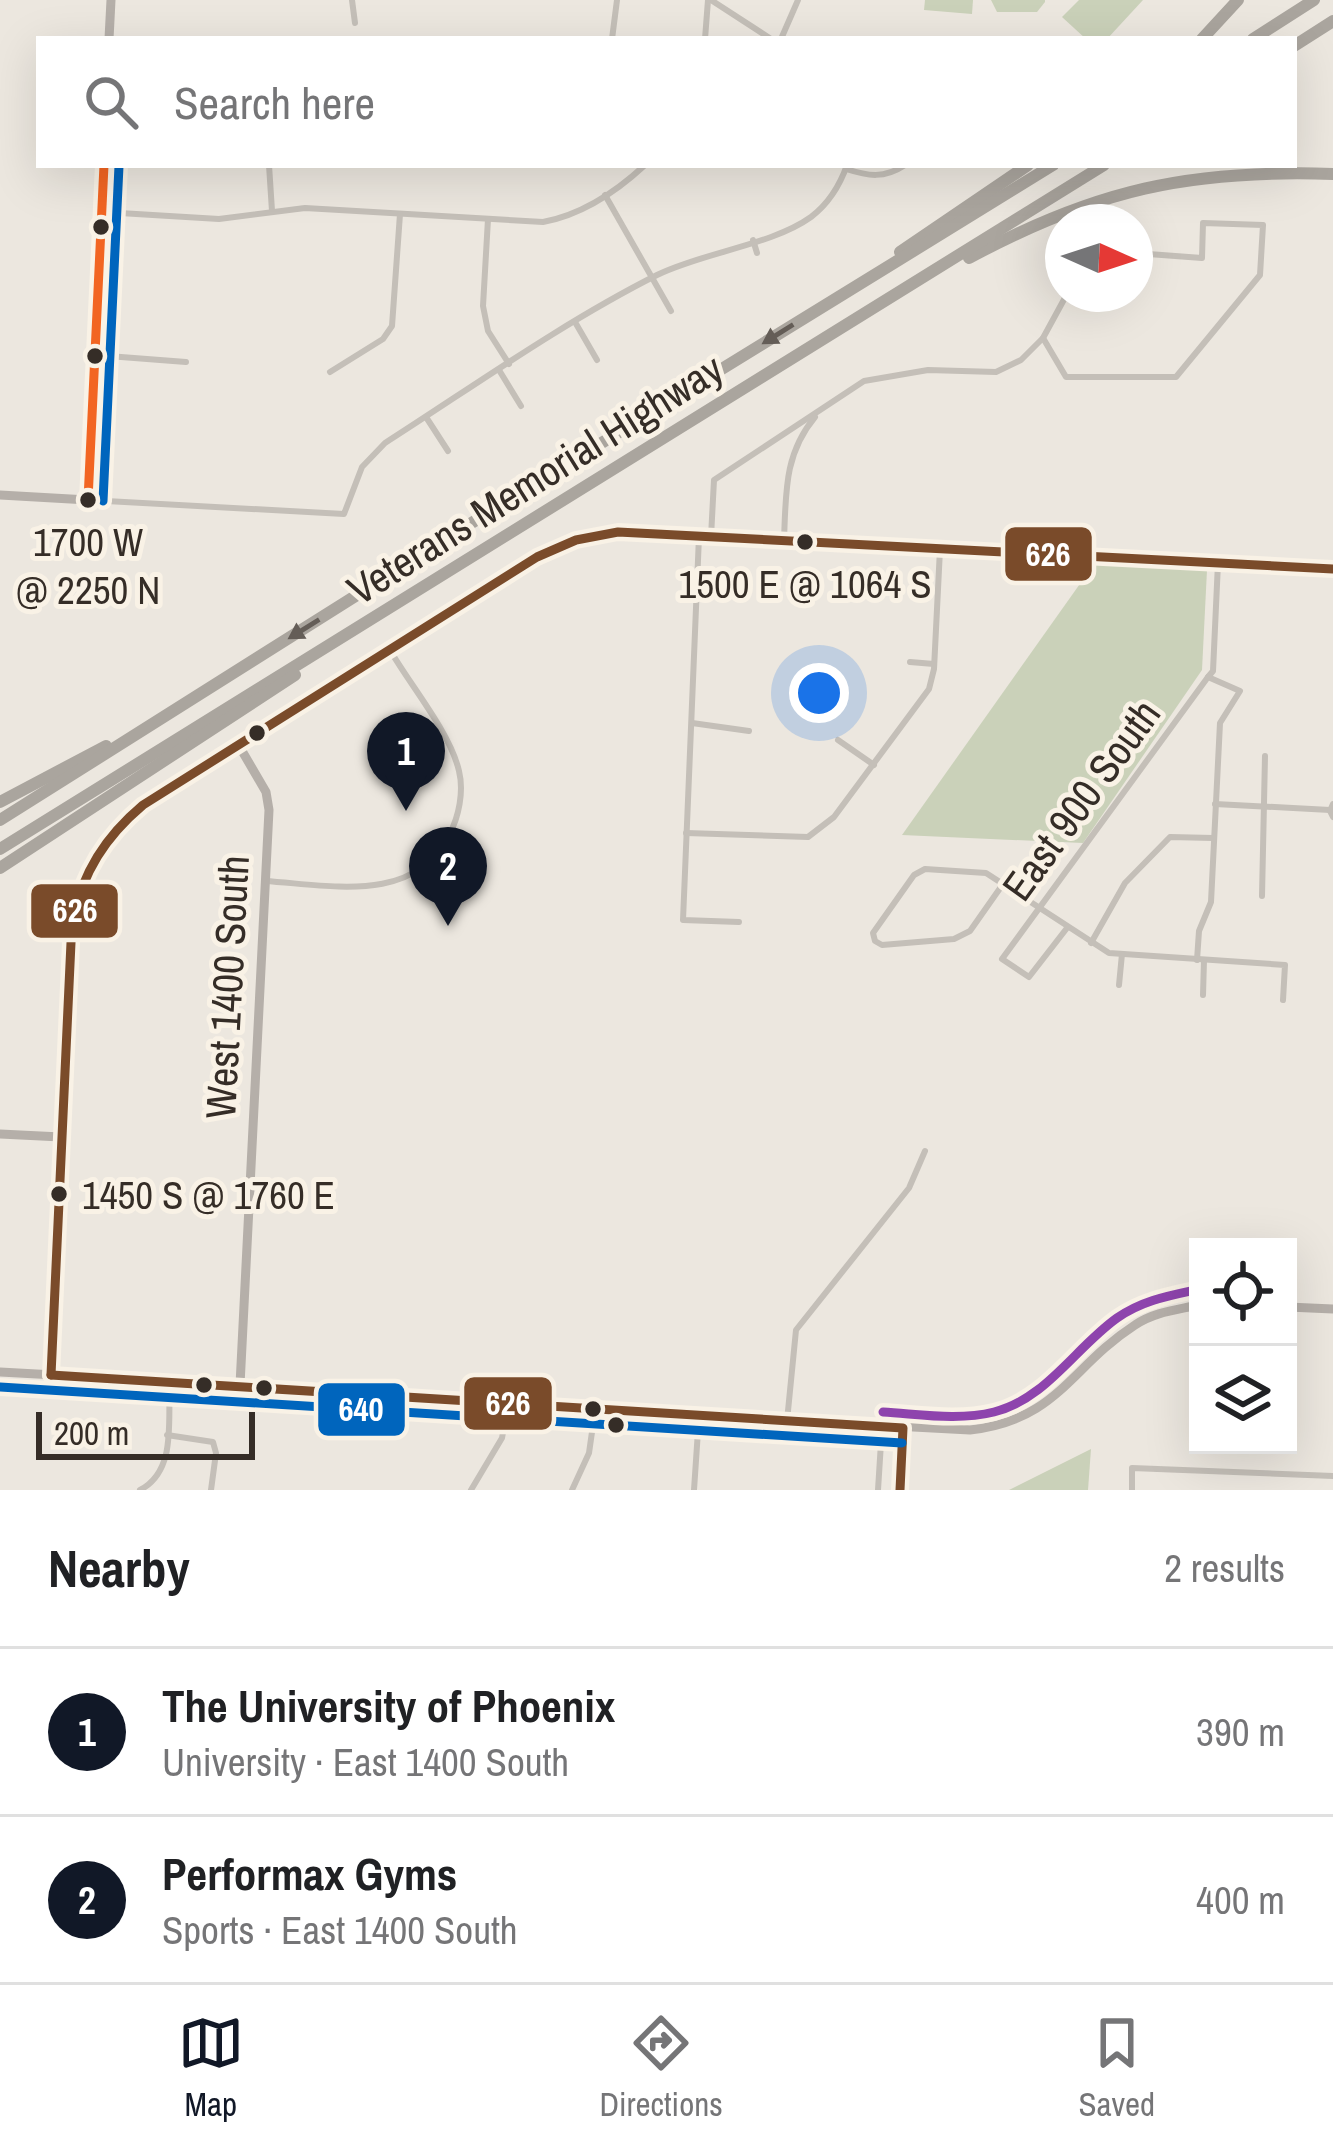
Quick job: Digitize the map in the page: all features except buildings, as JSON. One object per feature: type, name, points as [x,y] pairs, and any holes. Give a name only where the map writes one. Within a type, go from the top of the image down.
[{"type":"highway","points":[[1205,36],[1238,0]]},
{"type":"highway","points":[[1258,36],[1314,0]]},
{"type":"highway","points":[[1297,44],[1333,21]]},
{"type":"highway","points":[[877,273],[909,243],[1023,168]]},
{"type":"highway","name":"Veterans Memorial Highway","points":[[0,820],[1048,168]]},
{"type":"highway","name":"Veterans Memorial Highway","points":[[0,849],[1099,168]]},
{"type":"highway","points":[[857,319],[997,243],[1106,196],[1205,176],[1333,178]]},
{"type":"highway","points":[[0,868],[300,672],[317,651]]},
{"type":"highway","points":[[0,802],[156,723]]},
{"type":"street","points":[[110,36],[111,0]]},
{"type":"street","points":[[352,0],[356,23]]},
{"type":"street","points":[[612,36],[617,0]]},
{"type":"street","points":[[705,36],[710,0],[767,36]]},
{"type":"street","points":[[782,36],[798,0]]},
{"type":"street","points":[[88,500],[104,168]]},
{"type":"street","points":[[269,168],[272,211]]},
{"type":"street","points":[[101,212],[219,219],[305,208],[543,223],[561,219],[604,195],[641,168]]},
{"type":"street","points":[[0,495],[344,514],[362,467],[385,443],[652,278],[704,255],[788,230],[812,216],[827,201],[845,168]]},
{"type":"street","points":[[848,168],[868,176],[899,168]]},
{"type":"street","points":[[604,195],[671,311]]},
{"type":"street","points":[[330,372],[383,339],[392,326],[400,214]]},
{"type":"street","points":[[488,219],[483,305],[488,331],[509,364]]},
{"type":"street","points":[[1043,338],[1066,377],[1176,377],[1260,275],[1263,225],[1204,223],[1202,258],[1153,255]]},
{"type":"street","points":[[753,240],[757,254]]},
{"type":"street","points":[[739,922],[683,920],[705,537],[714,480],[864,381],[940,369],[996,372],[1021,360],[1043,338],[1057,312]]},
{"type":"street","points":[[575,322],[597,360]]},
{"type":"street","points":[[95,355],[186,362]]},
{"type":"street","points":[[499,370],[521,406]]},
{"type":"street","points":[[784,541],[788,462],[799,436],[821,409]]},
{"type":"street","points":[[426,417],[448,452]]},
{"type":"street","points":[[51,1375],[71,921],[86,869],[116,827],[143,805],[389,650],[566,542],[617,532],[1333,569]]},
{"type":"street","points":[[686,833],[794,838],[822,830],[929,689],[940,549]]},
{"type":"street","points":[[1203,994],[1199,931],[1211,902],[1220,723],[1240,691],[1208,677],[1213,671],[1218,562]]},
{"type":"street","points":[[265,881],[377,887],[396,883],[416,874],[447,840],[457,818],[459,772],[389,650]]},
{"type":"street","points":[[910,662],[934,664]]},
{"type":"street","name":"East 900 South","points":[[1067,928],[1029,977],[1003,959],[1208,677]]},
{"type":"street","points":[[692,723],[749,731]]},
{"type":"street","points":[[838,740],[874,765]]},
{"type":"street","name":"West 1400 South","points":[[238,745],[266,792],[269,810],[240,1385]]},
{"type":"street","points":[[1262,896],[1265,756]]},
{"type":"street","points":[[1215,805],[1332,810]]},
{"type":"street","points":[[1091,943],[1125,883],[1170,837],[1213,838]]},
{"type":"street","points":[[1003,884],[970,931],[954,939],[882,945],[875,941],[873,934],[914,875],[925,869],[986,873],[1003,884],[1067,928],[1109,953],[1285,965],[1283,1000]]},
{"type":"street","points":[[1119,985],[1122,954]]},
{"type":"street","points":[[0,1134],[61,1137]]},
{"type":"street","points":[[787,1421],[796,1330],[909,1188],[925,1151]]},
{"type":"street","points":[[0,1372],[419,1395],[508,1406],[970,1430],[1009,1424],[1055,1397],[1100,1351],[1133,1326],[1160,1312],[1189,1307]]},
{"type":"street","points":[[1297,1307],[1333,1309]]},
{"type":"street","points":[[140,1490],[151,1485],[165,1464],[170,1381]]},
{"type":"street","points":[[471,1490],[506,1428],[508,1406]]},
{"type":"street","points":[[576,1488],[589,1453],[595,1411]]},
{"type":"street","points":[[694,1490],[699,1416]]},
{"type":"street","points":[[878,1490],[882,1426]]},
{"type":"street","points":[[900,1490],[903,1428]]},
{"type":"street","points":[[167,1435],[213,1442],[211,1490]]},
{"type":"street","points":[[1132,1490],[1132,1468],[1333,1476]]},
{"type":"green space","points":[[925,0],[973,0],[972,14],[924,10]]},
{"type":"green space","points":[[991,0],[1045,2],[1037,12],[997,12]]},
{"type":"green space","points":[[1079,0],[1143,0],[1110,36],[1083,36],[1062,17]]},
{"type":"green space","points":[[1094,564],[1207,570],[1202,670],[1083,843],[902,835]]},
{"type":"green space","points":[[1091,1449],[1088,1490],[1009,1490]]},
{"type":"transit line","points":[[88,500],[104,168]]},
{"type":"transit line","name":"640","points":[[103,501],[119,168]]},
{"type":"transit line","name":"626","points":[[51,1375],[72,921],[97,857],[143,805],[537,557],[576,540],[618,532],[1333,569]]},
{"type":"transit line","points":[[883,1412],[967,1416],[1012,1405],[1045,1384],[1126,1312],[1189,1291]]},
{"type":"transit line","name":"626","points":[[51,1375],[903,1428],[900,1490]]},
{"type":"transit line","name":"640","points":[[0,1387],[902,1443]]},
{"type":"place","name":"1700 W @ 2250 N","points":[[88,500]]},
{"type":"place","name":"1500 E @ 1064 S","points":[[805,542]]},
{"type":"place","name":"The University of Phoenix","points":[[406,811]]},
{"type":"place","name":"Performax Gyms","points":[[448,926]]},
{"type":"place","name":"1450 S @ 1760 E","points":[[59,1194]]}]
